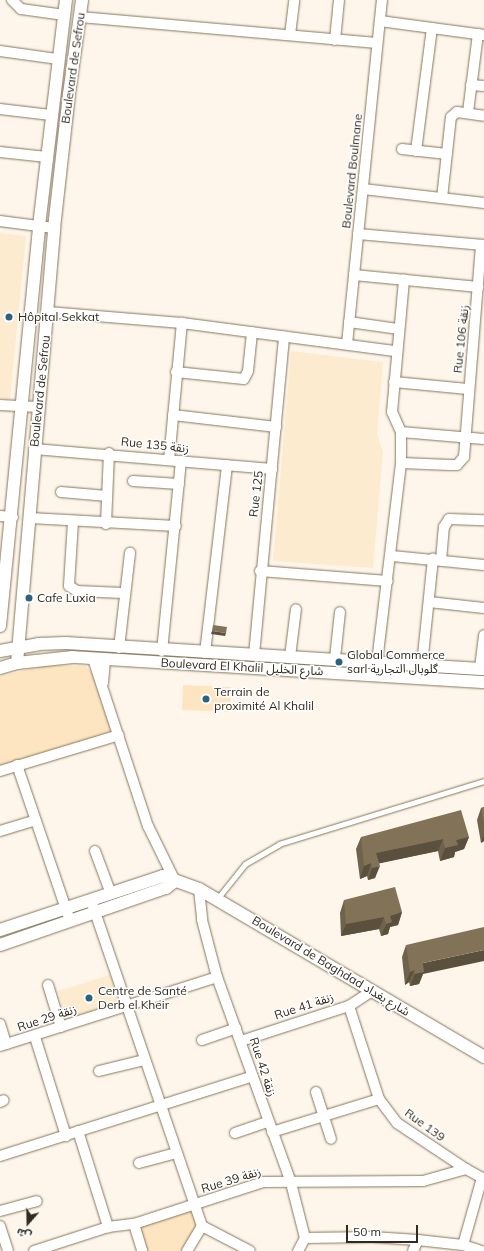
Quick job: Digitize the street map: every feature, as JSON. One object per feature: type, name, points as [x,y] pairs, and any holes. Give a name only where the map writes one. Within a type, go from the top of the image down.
[{"type":"street","points":[[12,0],[21,9],[64,16]]},
{"type":"street","name":"Boulevard de Sefrou","points":[[0,626],[12,517],[21,406],[39,226],[51,115],[66,0]]},
{"type":"street","name":"Boulevard de Sefrou","points":[[17,663],[16,647],[30,518],[34,449],[50,297],[54,228],[76,39],[82,0]]},
{"type":"street","points":[[290,34],[294,0]]},
{"type":"street","points":[[335,40],[339,0]]},
{"type":"street","name":"Boulevard Boulmane","points":[[347,344],[382,0]]},
{"type":"street","points":[[80,17],[290,34],[335,40],[378,43]]},
{"type":"street","points":[[380,21],[481,35],[468,112]]},
{"type":"street","points":[[416,150],[432,28]]},
{"type":"street","points":[[61,37],[76,39]]},
{"type":"street","points":[[0,52],[58,59]]},
{"type":"street","points":[[472,85],[484,86]]},
{"type":"street","points":[[0,109],[51,115]]},
{"type":"street","points":[[442,198],[451,117],[457,112],[468,112],[484,116]]},
{"type":"street","points":[[402,149],[447,154]]},
{"type":"street","points":[[0,152],[47,157]]},
{"type":"street","points":[[363,190],[484,203]]},
{"type":"street","points":[[0,221],[54,228]]},
{"type":"street","points":[[358,234],[483,245]]},
{"type":"street","name":"Rue 106 زنقة","points":[[401,463],[457,465],[464,458],[467,437],[468,388],[481,302],[478,287],[483,245]]},
{"type":"street","points":[[354,275],[478,287]]},
{"type":"street","points":[[376,675],[392,556],[401,463],[401,432],[392,412],[398,329],[404,280]]},
{"type":"street","points":[[33,297],[50,297]]},
{"type":"street","points":[[48,312],[182,323],[396,351]]},
{"type":"street","points":[[349,322],[398,329]]},
{"type":"street","points":[[170,460],[176,372],[182,323]]},
{"type":"street","points":[[176,372],[240,380],[246,377],[252,332]]},
{"type":"street","name":"Rue 125","points":[[254,655],[260,571],[272,469],[284,336]]},
{"type":"street","points":[[394,382],[468,388]]},
{"type":"street","points":[[0,405],[38,407]]},
{"type":"street","points":[[173,415],[276,427]]},
{"type":"street","points":[[401,432],[484,439]]},
{"type":"street","name":"Rue 135 زنقة","points":[[34,449],[109,453],[272,469]]},
{"type":"street","points":[[106,524],[109,453]]},
{"type":"street","points":[[162,651],[176,526],[181,461]]},
{"type":"street","points":[[205,653],[227,465]]},
{"type":"street","points":[[133,481],[179,484]]},
{"type":"street","points":[[61,492],[107,496]]},
{"type":"street","points":[[0,516],[12,517]]},
{"type":"street","points":[[30,518],[106,524],[176,526]]},
{"type":"street","points":[[422,665],[429,602],[444,527],[449,519],[484,520]]},
{"type":"street","points":[[73,522],[68,583],[72,589],[77,591],[123,593]]},
{"type":"street","points":[[119,648],[123,593],[130,553]]},
{"type":"street","points":[[392,556],[484,565]]},
{"type":"street","points":[[260,571],[388,581]]},
{"type":"street","points":[[429,602],[484,608]]},
{"type":"street","points":[[290,657],[296,609]]},
{"type":"street","points":[[335,658],[340,612]]},
{"type":"street","points":[[482,668],[484,635]]},
{"type":"street","name":"Boulevard El Khalil شارع الخليل","points":[[0,651],[16,647],[66,643],[162,651],[335,658],[482,668]]},
{"type":"street","name":"Boulevard El Khalil شارع الخليل","points":[[0,668],[17,663],[73,657],[484,682]]},
{"type":"street","points":[[0,945],[166,888],[175,881],[148,826],[103,687],[99,659]]},
{"type":"street","points":[[0,771],[119,735]]},
{"type":"street","points":[[17,766],[70,921]]},
{"type":"street","points":[[0,831],[35,820]]},
{"type":"street","points":[[95,851],[111,894]]},
{"type":"street","name":"Boulevard de Baghdad شارع بغداد","points":[[0,930],[163,876],[199,889],[484,1057]]},
{"type":"street","name":"Rue 42 زنقة","points":[[199,889],[202,920],[217,977],[241,1041],[267,1122],[291,1183],[305,1238]]},
{"type":"street","points":[[91,900],[144,1060],[202,1226],[250,1251]]},
{"type":"street","name":"Rue 29 زنقة","points":[[3,1046],[35,1037],[217,977]]},
{"type":"street","points":[[48,985],[62,1027]]},
{"type":"street","name":"Rue 41 زنقة","points":[[241,1041],[349,1006],[372,991]]},
{"type":"street","name":"Rue 139","points":[[349,1006],[379,1099],[402,1128],[466,1170],[483,1178]]},
{"type":"street","points":[[0,1024],[3,1046]]},
{"type":"street","points":[[202,1040],[236,1028]]},
{"type":"street","points":[[35,1037],[66,1136]]},
{"type":"street","points":[[99,1071],[144,1060]]},
{"type":"street","points":[[0,1156],[66,1136],[160,1104],[253,1076]]},
{"type":"street","points":[[316,1092],[331,1139]]},
{"type":"street","points":[[272,1132],[324,1118],[379,1099]]},
{"type":"street","points":[[235,1133],[267,1122]]},
{"type":"street","points":[[78,1131],[108,1227]]},
{"type":"street","points":[[139,1163],[176,1152]]},
{"type":"street","name":"Rue 39 زنقة","points":[[34,1251],[108,1227],[134,1224],[263,1182],[423,1181],[466,1170]]},
{"type":"street","points":[[463,1245],[483,1178]]},
{"type":"street","points":[[0,1211],[37,1201]]},
{"type":"street","points":[[134,1224],[142,1251]]},
{"type":"street","points":[[0,1226],[8,1251]]},
{"type":"street","points":[[187,1251],[202,1226]]},
{"type":"street","points":[[298,1251],[305,1238],[418,1240],[463,1245],[482,1251]]},
{"type":"street","points":[[413,1251],[418,1240]]},
{"type":"lane","points":[[216,899],[245,864],[279,844],[484,781]]},
{"type":"shaded area","name":"Hôpital Sekkat","points":[[0,233],[26,236],[10,399],[0,398]]},
{"type":"shaded area","points":[[291,351],[383,362],[377,434],[383,452],[373,568],[273,561]]},
{"type":"shaded area","points":[[47,665],[86,666],[103,688],[118,733],[0,770],[0,676]]},
{"type":"shaded area","name":"Terrain de proximité Al Khalil","points":[[183,685],[231,687],[230,712],[182,710]]},
{"type":"shaded area","name":"Centre de Santé Derb el Kheir","points":[[110,975],[120,1005],[68,1022],[58,991]]},
{"type":"shaded area","points":[[191,1208],[197,1227],[182,1251],[146,1251],[137,1226]]},
{"type":"building","points":[[213,625],[227,627],[226,633],[212,631]]},
{"type":"building","points":[[484,807],[484,824],[481,808]]},
{"type":"building","points":[[461,810],[469,837],[456,840],[458,845],[445,848],[443,839],[376,853],[380,866],[372,868],[371,863],[364,866],[361,837]]},
{"type":"building","points":[[395,887],[402,912],[390,916],[392,922],[386,924],[384,917],[346,924],[344,900]]},
{"type":"building","points":[[484,927],[484,950],[423,963],[424,972],[415,974],[414,970],[410,972],[406,945]]},
{"type":"place","name":"Hôpital Sekkat","points":[[9,317]]},
{"type":"place","name":"Cafe Luxia","points":[[29,598]]},
{"type":"place","name":"Global Commerce sarl گلوبال التجارية","points":[[339,662]]},
{"type":"place","name":"Terrain de proximité Al Khalil","points":[[206,699]]},
{"type":"place","name":"Centre de Santé Derb el Kheir","points":[[89,998]]}]
